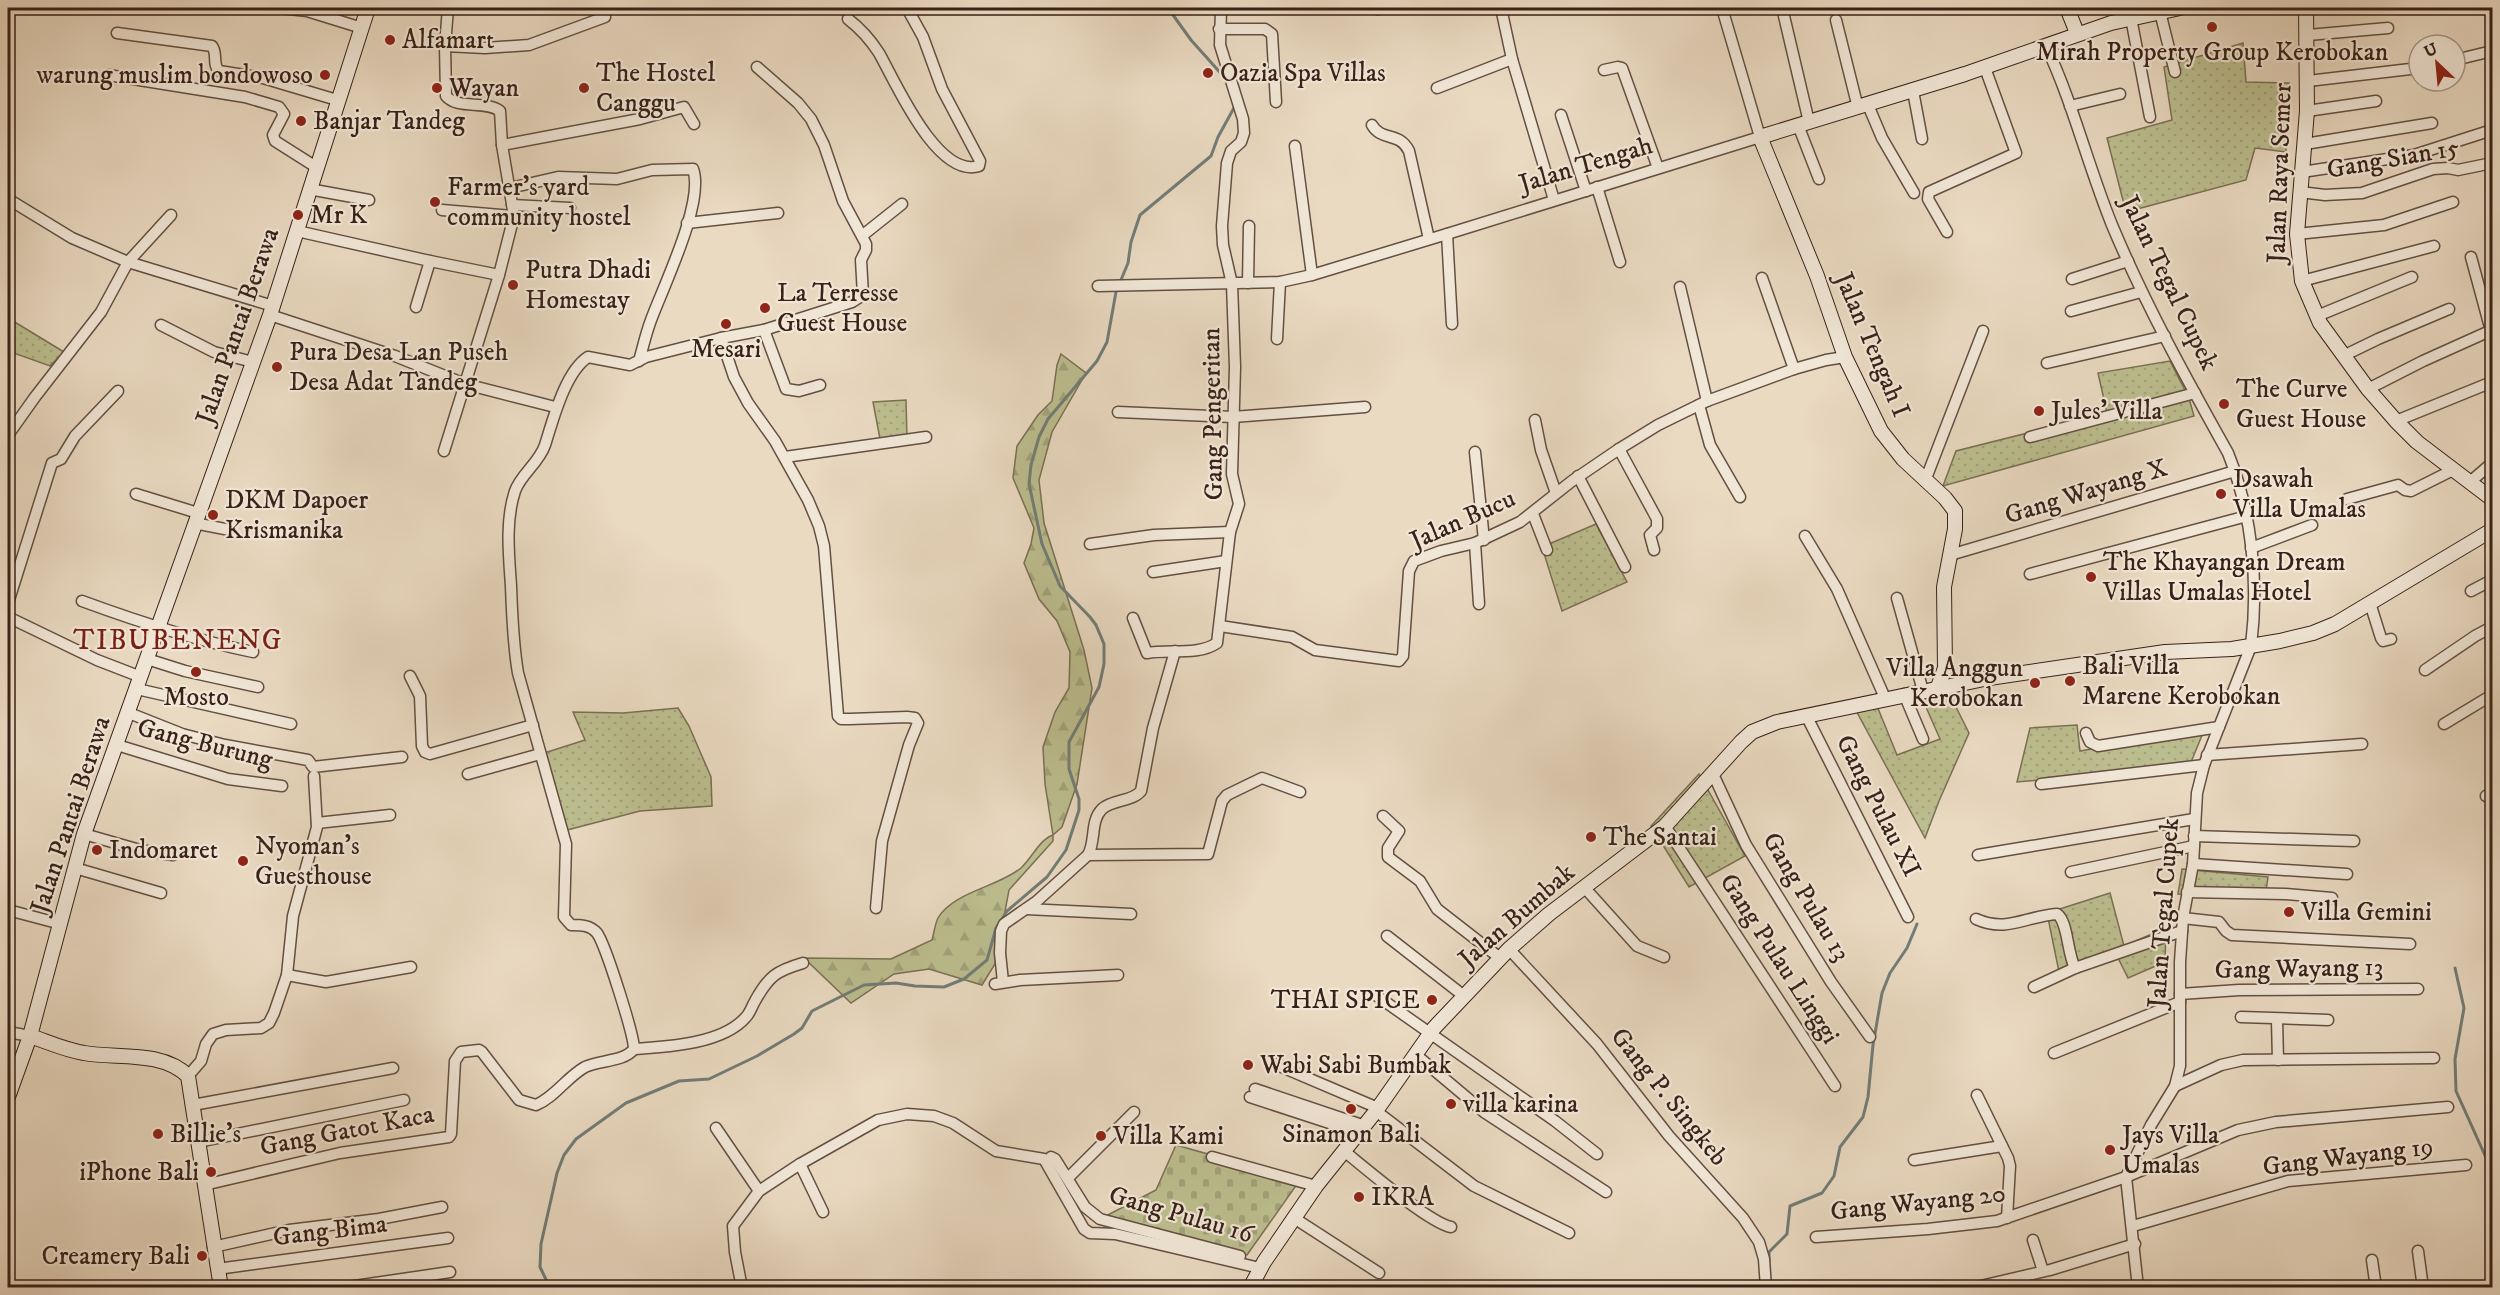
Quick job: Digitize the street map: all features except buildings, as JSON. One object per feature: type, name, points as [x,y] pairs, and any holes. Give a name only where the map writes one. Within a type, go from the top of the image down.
[{"type":"street","points":[[280,8],[326,16],[362,28]]},
{"type":"street","name":"Jalan Pantai Berawa","points":[[8,1097],[30,1036],[84,834],[271,311],[368,8]]},
{"type":"street","points":[[444,451],[499,275],[513,211],[502,145],[501,116],[497,108],[448,99],[445,93],[448,8]]},
{"type":"street","points":[[848,19],[861,29],[879,53],[926,135],[956,163],[972,167],[979,166],[980,160],[942,89],[923,37],[907,8]]},
{"type":"street","points":[[1221,8],[1219,29],[1265,28],[1272,34],[1276,102]]},
{"type":"street","points":[[1501,8],[1512,59],[1554,200]]},
{"type":"street","name":"Jalan Tengah I","points":[[1722,8],[1760,137],[1817,276],[1845,357],[1881,431],[1903,459],[1945,498],[1954,511],[1955,528],[1943,609],[1945,668],[1938,687]]},
{"type":"street","points":[[2067,8],[2077,33]]},
{"type":"street","name":"Jalan Tengah","points":[[1098,286],[1280,282],[1311,275],[1913,91],[1985,68],[2077,33],[2180,8]]},
{"type":"street","name":"Jalan Raya Semer","points":[[2307,8],[2308,110],[2297,234],[2302,281],[2317,316],[2368,389],[2396,421],[2417,442],[2493,499]]},
{"type":"street","points":[[2160,12],[2175,72]]},
{"type":"street","points":[[1784,16],[1804,123],[1819,179]]},
{"type":"street","points":[[445,46],[485,48],[530,45],[605,17]]},
{"type":"street","points":[[2132,18],[2150,117]]},
{"type":"street","points":[[1836,20],[1863,106],[1914,193]]},
{"type":"street","points":[[2308,29],[2388,28]]},
{"type":"street","name":"Gang Pengeritan","points":[[1219,29],[1220,45],[1243,119],[1244,133],[1232,151],[1227,164],[1222,226],[1223,245],[1232,284],[1235,357],[1232,474],[1239,504],[1230,532],[1220,626]]},
{"type":"street","points":[[117,33],[212,46],[215,51],[215,64],[219,71],[263,78],[337,100]]},
{"type":"street","name":"Jalan Tegal Cupek","points":[[2046,46],[2059,73],[2090,167],[2128,261],[2136,294],[2165,336],[2228,453],[2247,516],[2254,570],[2252,646],[2206,760],[2197,793],[2193,864],[2182,931],[2180,1066],[2175,1086],[2151,1125],[2126,1178]]},
{"type":"street","points":[[2467,57],[2493,51]]},
{"type":"street","points":[[1437,88],[1512,59]]},
{"type":"street","points":[[1604,70],[1618,66],[1622,68],[1658,168]]},
{"type":"street","points":[[757,67],[798,103],[811,119],[824,145],[843,201],[863,235],[866,248],[861,260],[863,295],[852,302],[764,330],[721,338],[625,365],[600,357],[588,357],[578,365],[555,407],[544,447],[515,491],[510,521],[514,650],[518,673],[566,844],[564,917],[571,925],[582,925],[596,933],[615,981],[634,1049],[705,1041],[736,1026],[747,1016],[764,985],[776,972],[803,963]]},
{"type":"street","points":[[1947,232],[1928,199],[1929,192],[2016,153],[1985,68]]},
{"type":"street","points":[[2308,81],[2407,69]]},
{"type":"street","points":[[108,75],[245,97],[279,107],[284,114],[273,135],[275,141],[316,167]]},
{"type":"street","points":[[1913,91],[1922,139]]},
{"type":"street","points":[[2070,106],[2120,94]]},
{"type":"street","points":[[2308,110],[2376,101]]},
{"type":"street","points":[[502,145],[640,119],[684,107],[694,124]]},
{"type":"street","points":[[1561,115],[1620,262]]},
{"type":"street","points":[[2305,144],[2432,123]]},
{"type":"street","points":[[1372,125],[1379,134],[1400,139],[1409,152],[1429,239]]},
{"type":"street","points":[[2302,172],[2414,155],[2493,130]]},
{"type":"street","points":[[1295,146],[1311,275]]},
{"type":"street","name":"Gang Sian 15","points":[[2300,192],[2346,195],[2362,193],[2433,169],[2458,170],[2493,163]]},
{"type":"street","points":[[510,188],[558,177],[618,179],[652,170],[690,167],[694,171],[695,192],[674,268],[650,321],[639,361]]},
{"type":"street","points":[[309,189],[369,200]]},
{"type":"street","points":[[13,202],[72,238],[128,262],[271,311],[465,384],[555,407]]},
{"type":"street","points":[[2297,234],[2384,225],[2453,202]]},
{"type":"street","points":[[863,235],[902,204]]},
{"type":"street","points":[[442,210],[513,211],[570,208]]},
{"type":"street","points":[[687,223],[777,213]]},
{"type":"street","points":[[8,435],[35,396],[101,312],[128,262],[171,214]]},
{"type":"street","points":[[1248,283],[1249,226]]},
{"type":"street","points":[[297,231],[499,275]]},
{"type":"street","points":[[1447,234],[1452,324]]},
{"type":"street","points":[[2302,281],[2434,246]]},
{"type":"street","points":[[2368,389],[2423,360],[2492,331],[2471,257]]},
{"type":"street","points":[[416,307],[430,261]]},
{"type":"street","points":[[2072,279],[2128,261]]},
{"type":"street","points":[[2317,316],[2412,277]]},
{"type":"street","points":[[1762,278],[1794,369]]},
{"type":"street","points":[[1277,339],[1280,282]]},
{"type":"street","points":[[1680,288],[1710,445],[1740,497]]},
{"type":"street","points":[[2071,311],[2136,294]]},
{"type":"street","points":[[2346,355],[2449,309]]},
{"type":"street","points":[[161,325],[214,352],[253,362]]},
{"type":"street","points":[[764,330],[786,389],[799,391],[820,385]]},
{"type":"street","points":[[1925,481],[1983,331]]},
{"type":"street","points":[[2047,363],[2165,336]]},
{"type":"street","points":[[721,338],[734,377],[748,403],[785,457],[819,526],[824,546],[838,716],[841,719],[907,717],[915,718],[918,723],[909,745],[882,841],[876,908]]},
{"type":"street","name":"Jalan Bucu","points":[[1220,626],[1292,637],[1315,650],[1399,661],[1403,657],[1410,566],[1422,557],[1479,541],[1533,514],[1578,476],[1619,449],[1658,425],[1703,403],[1794,369],[1845,357]]},
{"type":"street","points":[[2396,421],[2493,382]]},
{"type":"street","points":[[8,603],[52,463],[61,459],[75,436],[118,391]]},
{"type":"street","points":[[2030,437],[2195,393]]},
{"type":"street","points":[[1118,412],[1233,417],[1365,407]]},
{"type":"street","points":[[1534,420],[1541,450],[1556,493]]},
{"type":"street","points":[[785,457],[926,436]]},
{"type":"street","points":[[1619,449],[1657,519],[1657,528],[1650,535],[1654,550]]},
{"type":"street","points":[[1475,452],[1479,604]]},
{"type":"street","points":[[2470,482],[2493,463]]},
{"type":"street","points":[[2346,499],[2398,485],[2411,491],[2453,470]]},
{"type":"street","name":"Gang Wayang X","points":[[1950,555],[2235,471]]},
{"type":"street","points":[[1578,476],[1624,567]]},
{"type":"street","points":[[136,494],[230,530]]},
{"type":"street","points":[[1533,514],[1547,550]]},
{"type":"street","points":[[2030,574],[2247,516]]},
{"type":"street","points":[[2251,548],[2312,525]]},
{"type":"street","points":[[1938,687],[2165,652],[2252,646],[2313,633],[2335,624],[2493,530]]},
{"type":"street","points":[[1090,544],[1154,535],[1230,532]]},
{"type":"street","points":[[1804,536],[1837,589],[1885,698]]},
{"type":"street","points":[[1153,572],[1226,561]]},
{"type":"street","points":[[2471,591],[2493,580]]},
{"type":"street","points":[[1897,598],[1923,691]]},
{"type":"street","points":[[82,601],[157,629],[253,652]]},
{"type":"street","points":[[2370,603],[2381,638],[2383,641],[2391,639]]},
{"type":"street","points":[[8,617],[139,683],[291,724]]},
{"type":"street","points":[[1133,618],[1146,652],[1175,651],[1214,645],[1217,643],[1220,626]]},
{"type":"street","points":[[2425,670],[2493,627]]},
{"type":"street","points":[[1118,975],[999,983],[1001,931],[1009,919],[1025,909],[1088,855],[1093,847],[1097,815],[1101,810],[1134,796],[1141,790],[1153,728],[1175,651]]},
{"type":"street","points":[[147,659],[194,673],[258,687]]},
{"type":"street","points":[[410,676],[420,696],[422,746],[425,752],[430,754],[533,724]]},
{"type":"street","name":"Jalan Bumbak","points":[[1250,1287],[1262,1265],[1316,1186],[1377,1110],[1430,1033],[1504,953],[1584,887],[1665,826],[1740,741],[1752,732],[1778,722],[1938,687]]},
{"type":"street","points":[[1904,694],[1923,739]]},
{"type":"street","points":[[2444,724],[2493,695]]},
{"type":"street","points":[[129,713],[182,734],[308,760],[313,767],[402,757]]},
{"type":"street","name":"Gang Pulau XI","points":[[1807,717],[1908,917]]},
{"type":"street","points":[[2086,733],[2090,742],[2098,746],[2219,727]]},
{"type":"street","points":[[2041,784],[2206,760],[2362,744]]},
{"type":"street","name":"Gang Burung","points":[[117,745],[228,779],[282,786]]},
{"type":"street","points":[[468,774],[540,754]]},
{"type":"street","name":"Gang Pulau 13","points":[[1713,774],[1746,845],[1831,982],[1870,1038]]},
{"type":"street","points":[[188,1076],[201,1061],[206,1044],[213,1034],[226,1030],[261,1028],[269,1023],[287,975],[293,915],[317,823],[314,776]]},
{"type":"street","points":[[1088,855],[1208,854],[1222,801],[1227,795],[1262,778],[1300,792]]},
{"type":"street","points":[[317,823],[390,815]]},
{"type":"street","name":"Gang P. Singkeb","points":[[1383,816],[1399,831],[1388,848],[1388,857],[1420,881],[1437,909],[1504,953],[1597,1044],[1669,1136],[1743,1218],[1759,1242],[1764,1259],[1766,1287]]},
{"type":"street","points":[[1978,855],[2194,819]]},
{"type":"street","name":"Gang Pulau Linggi","points":[[1665,826],[1835,1086]]},
{"type":"street","points":[[84,834],[140,850],[173,855]]},
{"type":"street","points":[[2071,872],[2194,841],[2354,841]]},
{"type":"street","points":[[2193,864],[2347,874]]},
{"type":"street","points":[[75,868],[160,893]]},
{"type":"street","points":[[1584,887],[1637,946],[1664,957]]},
{"type":"street","points":[[2187,892],[2285,894],[2332,898]]},
{"type":"street","points":[[1025,909],[1131,914]]},
{"type":"street","points":[[8,910],[61,924]]},
{"type":"street","points":[[1976,919],[1991,925],[2001,925],[2057,914],[2065,923],[2066,943],[2075,968]]},
{"type":"street","points":[[2184,918],[2219,922],[2232,935],[2410,944]]},
{"type":"street","points":[[2034,987],[2075,968],[2182,931]]},
{"type":"street","points":[[1387,936],[1464,996]]},
{"type":"street","points":[[287,975],[326,982],[411,967]]},
{"type":"street","name":"Gang Wayang 13","points":[[2054,1053],[2180,998],[2239,990],[2418,989]]},
{"type":"street","points":[[1377,996],[1555,1120],[1597,1154]]},
{"type":"street","points":[[2241,1017],[2328,1020]]},
{"type":"street","points":[[2277,1020],[2278,1060]]},
{"type":"street","points":[[8,1032],[30,1036],[57,1047],[85,1054],[171,1063],[188,1076],[221,1287]]},
{"type":"street","name":"Gang Gatot Kaca","points":[[204,1185],[339,1153],[449,1137],[455,1061],[461,1052],[479,1050],[482,1052],[519,1100],[536,1105],[550,1097],[584,1068],[627,1055],[634,1049]]},
{"type":"street","points":[[1415,1054],[1484,1112],[1606,1192]]},
{"type":"street","points":[[2175,1086],[2232,1062],[2434,1058]]},
{"type":"street","points":[[1270,1062],[1377,1110],[1474,1186],[1569,1233]]},
{"type":"street","points":[[193,1105],[393,1068]]},
{"type":"street","points":[[1252,1093],[1362,1130]]},
{"type":"street","points":[[1977,1095],[2010,1166],[2007,1218]]},
{"type":"street","points":[[198,1142],[404,1100]]},
{"type":"street","name":"Gang Wayang 20","points":[[1816,1237],[1972,1225],[2007,1218],[2126,1178],[2238,1131],[2276,1122],[2448,1107]]},
{"type":"street","name":"Gang Pulau 16","points":[[1068,1178],[1134,1112]]},
{"type":"street","points":[[742,1287],[735,1252],[734,1226],[759,1191],[800,1164],[887,1117],[907,1114],[934,1116],[953,1123],[996,1151],[1044,1159],[1084,1229],[1090,1233],[1115,1234],[1262,1265]]},
{"type":"street","points":[[716,1128],[759,1191]]},
{"type":"street","points":[[1914,1160],[2002,1146]]},
{"type":"street","points":[[1344,1151],[1418,1208],[1443,1225],[1451,1227]]},
{"type":"street","name":"Gang Pulau 16","points":[[1051,1157],[1055,1159],[1068,1178],[1084,1207],[1100,1219],[1262,1265]]},
{"type":"street","points":[[1212,1157],[1316,1186]]},
{"type":"street","points":[[800,1164],[823,1212]]},
{"type":"street","name":"Gang Wayang 19","points":[[2133,1226],[2288,1181],[2466,1165]]},
{"type":"street","points":[[2126,1178],[2138,1287]]},
{"type":"street","points":[[213,1246],[290,1230],[379,1219],[442,1207]]},
{"type":"street","points":[[1294,1218],[1379,1273]]},
{"type":"street","name":"Gang Bima","points":[[218,1269],[448,1238]]},
{"type":"street","points":[[2033,1240],[2043,1271]]},
{"type":"street","points":[[1972,1287],[2043,1271],[2135,1244]]},
{"type":"street","points":[[2418,1251],[2423,1287]]},
{"type":"street","points":[[2372,1260],[2376,1287]]},
{"type":"street","points":[[341,1287],[450,1272]]},
{"type":"green space","points":[[2243,43],[2246,82],[2289,83],[2286,152],[2255,148],[2246,180],[2126,212],[2107,138],[2172,120],[2164,67]]},
{"type":"green space","points":[[8,319],[64,352],[50,366],[8,351]]},
{"type":"green space","points":[[1061,354],[1086,373],[1052,432],[1039,480],[1044,523],[1084,650],[1092,688],[1077,784],[1062,827],[1053,835],[1045,784],[1043,747],[1055,712],[1069,688],[1070,652],[1057,621],[1039,599],[1024,563],[1034,528],[1013,478],[1017,446],[1038,415],[1052,401],[1057,365]]},
{"type":"green space","points":[[2170,361],[2189,398],[2194,416],[1943,486],[1956,451],[2107,413],[2098,373]]},
{"type":"green space","points":[[906,400],[907,439],[880,439],[873,402]]},
{"type":"green space","points":[[1596,524],[1627,582],[1562,611],[1542,547]]},
{"type":"green space","points":[[1945,685],[1969,733],[1925,838],[1853,705],[1875,701],[1897,755],[1940,739],[1919,691]]},
{"type":"green space","points":[[678,708],[689,726],[711,777],[712,806],[640,811],[567,830],[538,755],[585,740],[573,712],[623,713]]},
{"type":"green space","points":[[2077,725],[2080,751],[2205,728],[2189,767],[2017,782],[2030,728]]},
{"type":"green space","points":[[1699,774],[1745,856],[1689,887],[1651,826]]},
{"type":"green space","points":[[1053,835],[1053,841],[1009,890],[995,964],[982,985],[929,969],[894,974],[851,1003],[804,958],[891,959],[932,940],[937,920],[945,909],[965,896],[1011,875],[1025,864],[1048,837]]},
{"type":"green space","points":[[2182,869],[2268,877],[2265,898],[2178,894]]},
{"type":"green space","points":[[2110,893],[2124,946],[2166,928],[2165,962],[2128,978],[2114,950],[2059,972],[2047,913]]},
{"type":"green space","points":[[1176,1145],[1300,1180],[1247,1255],[1100,1219],[1156,1190]]},
{"type":"waterway","points":[[1168,8],[1191,40],[1225,78]]},
{"type":"waterway","points":[[550,1288],[540,1267],[541,1244],[557,1173],[564,1155],[576,1139],[626,1103],[679,1081],[709,1079],[757,1056],[802,1028],[812,1011],[864,985],[896,983],[944,987],[964,979],[987,960],[996,928],[1007,911],[1047,877],[1066,850],[1079,810],[1079,799],[1069,769],[1069,742],[1099,687],[1104,664],[1104,644],[1090,617],[1060,586],[1042,544],[1029,484],[1031,465],[1039,437],[1048,419],[1097,361],[1107,342],[1116,292],[1128,263],[1131,242],[1140,215],[1211,156],[1218,137],[1235,106]]},
{"type":"waterway","points":[[1769,1261],[1769,1252],[1787,1234],[1790,1206],[1822,1193],[1834,1176],[1840,1147],[1863,1117],[1868,1097],[1873,1045],[1882,993],[1890,973],[1907,948],[1917,924]]},
{"type":"waterway","points":[[2455,968],[2464,1008],[2455,1059],[2456,1091],[2492,1171],[2492,1179]]},
{"type":"place","name":"Mirah Property Group Kerobokan","points":[[2212,27]]},
{"type":"place","name":"Alfamart","points":[[390,40]]},
{"type":"place","name":"Oazia Spa Villas","points":[[1208,73]]},
{"type":"place","name":"warung muslim bondowoso","points":[[325,75]]},
{"type":"place","name":"Wayan","points":[[437,88]]},
{"type":"place","name":"The Hostel Canggu","points":[[584,88]]},
{"type":"place","name":"Banjar Tandeg","points":[[301,121]]},
{"type":"place","name":"Farmer's yard community hostel","points":[[435,202]]},
{"type":"place","name":"Mr K","points":[[298,215]]},
{"type":"place","name":"Putra Dhadi Homestay","points":[[513,285]]},
{"type":"place","name":"La Terresse Guest House","points":[[765,308]]},
{"type":"place","name":"Mesari","points":[[726,324]]},
{"type":"place","name":"Pura Desa Lan Puseh Desa Adat Tandeg","points":[[277,367]]},
{"type":"place","name":"The Curve Guest House","points":[[2224,404]]},
{"type":"place","name":"Jules' Villa","points":[[2039,411]]},
{"type":"place","name":"Dsawah Villa Umalas","points":[[2221,494]]},
{"type":"place","name":"DKM Dapoer Krismanika","points":[[213,515]]},
{"type":"place","name":"The Khayangan Dream Villas Umalas Hotel","points":[[2091,577]]},
{"type":"place","name":"Mosto","points":[[196,672]]},
{"type":"place","name":"Bali Villa Marene Kerobokan","points":[[2070,681]]},
{"type":"place","name":"Villa Anggun Kerobokan","points":[[2035,683]]},
{"type":"place","name":"The Santai","points":[[1591,837]]},
{"type":"place","name":"Indomaret","points":[[97,850]]},
{"type":"place","name":"Nyoman's Guesthouse","points":[[243,861]]},
{"type":"place","name":"Villa Gemini","points":[[2289,912]]},
{"type":"place","name":"THAI SPICE","points":[[1432,1000]]},
{"type":"place","name":"Wabi Sabi Bumbak","points":[[1248,1065]]},
{"type":"place","name":"villa karina","points":[[1451,1104]]},
{"type":"place","name":"Sinamon Bali","points":[[1351,1109]]},
{"type":"place","name":"Billie's","points":[[158,1134]]},
{"type":"place","name":"Villa Kami","points":[[1101,1136]]},
{"type":"place","name":"Jays Villa Umalas","points":[[2110,1150]]},
{"type":"place","name":"iPhone Bali","points":[[211,1172]]},
{"type":"place","name":"IKRA","points":[[1359,1197]]},
{"type":"place","name":"Creamery Bali","points":[[202,1256]]},
{"type":"district","name":"TIBUBENENG","points":[[178,640]]}]
